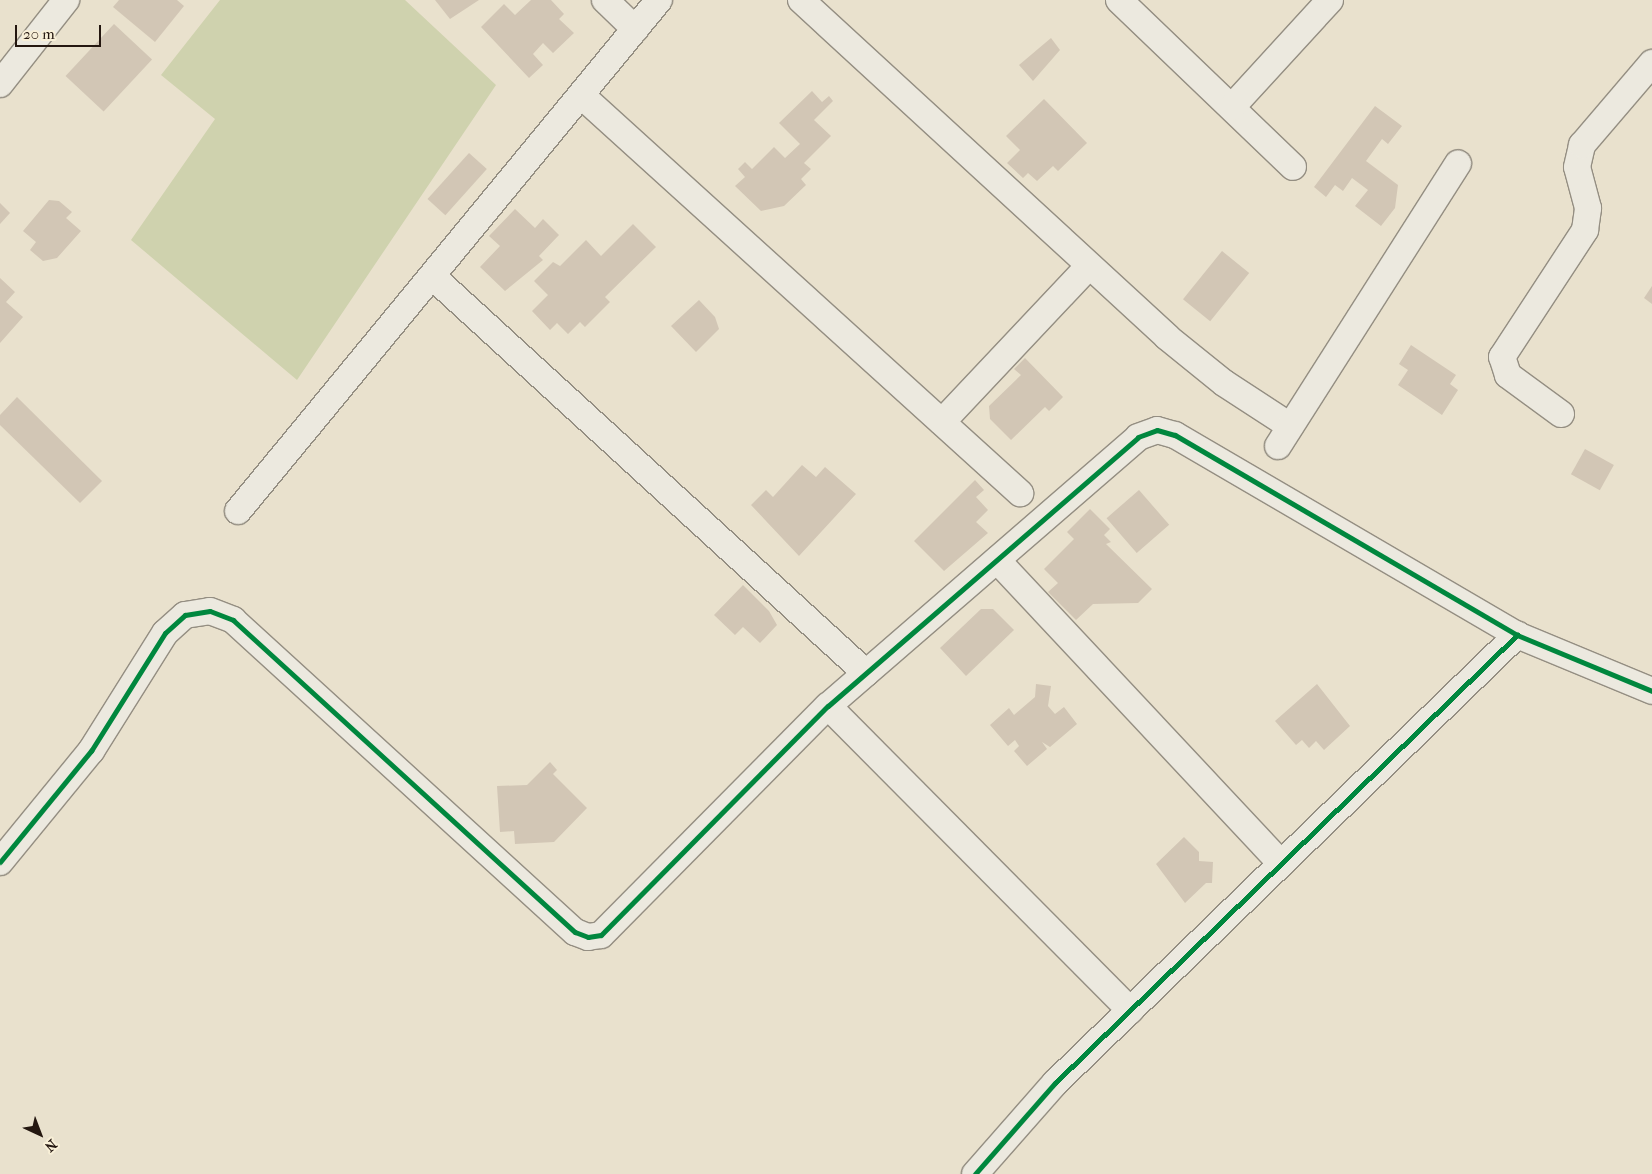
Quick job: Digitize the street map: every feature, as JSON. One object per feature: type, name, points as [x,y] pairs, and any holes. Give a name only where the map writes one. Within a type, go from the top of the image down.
[{"type":"street","points":[[0,84],[66,0]]},
{"type":"street","points":[[605,0],[635,30]]},
{"type":"street","points":[[238,511],[659,0]]},
{"type":"street","points":[[801,0],[1089,266],[1284,436],[1458,163]]},
{"type":"street","points":[[1119,0],[1293,167]]},
{"type":"street","points":[[1232,107],[1330,0]]},
{"type":"street","points":[[1561,414],[1508,376],[1502,357],[1584,230],[1588,208],[1577,166],[1582,145],[1652,63]]},
{"type":"street","points":[[581,95],[1020,493]]},
{"type":"street","points":[[942,422],[1089,266]]},
{"type":"street","points":[[432,276],[866,673]]},
{"type":"street","points":[[0,862],[91,751],[165,632],[185,615],[197,612],[222,614],[233,620],[575,932],[588,938],[606,932],[828,706],[1138,437],[1167,431],[1517,635],[1652,691]]},
{"type":"street","points":[[997,560],[1281,864]]},
{"type":"street","points":[[975,1174],[1056,1083],[1517,635]]},
{"type":"street","points":[[828,706],[1130,1010]]},
{"type":"green space","points":[[220,0],[405,0],[496,85],[297,380],[131,240],[215,119],[161,75]]},
{"type":"building","points":[[119,0],[177,0],[184,6],[155,42],[113,7]]},
{"type":"building","points":[[435,0],[479,0],[450,19]]},
{"type":"building","points":[[531,0],[551,0],[564,14],[559,19],[574,33],[553,53],[543,43],[533,54],[543,65],[529,78],[481,27],[504,4],[515,15]]},
{"type":"building","points":[[114,24],[152,59],[104,111],[66,76]]},
{"type":"building","points":[[1051,38],[1060,50],[1033,81],[1019,65]]},
{"type":"building","points":[[812,91],[822,102],[829,96],[833,101],[814,120],[831,136],[804,163],[811,169],[801,179],[806,185],[784,206],[761,211],[735,186],[745,177],[738,169],[745,162],[752,169],[774,147],[785,158],[800,144],[779,123]]},
{"type":"building","points":[[1044,99],[1087,143],[1058,171],[1053,166],[1037,181],[1028,173],[1023,178],[1007,163],[1020,150],[1006,136]]},
{"type":"building","points":[[1375,106],[1402,126],[1388,144],[1382,139],[1366,161],[1398,185],[1395,208],[1381,226],[1355,206],[1368,190],[1352,178],[1343,191],[1335,185],[1326,197],[1314,187]]},
{"type":"building","points":[[469,153],[487,169],[445,215],[428,199]]},
{"type":"building","points":[[49,200],[59,201],[72,212],[66,218],[81,231],[57,258],[43,261],[30,250],[36,242],[23,231]]},
{"type":"building","points":[[0,203],[10,213],[0,224]]},
{"type":"building","points":[[515,209],[535,228],[543,219],[559,235],[539,256],[543,260],[505,291],[480,267],[500,246],[489,236]]},
{"type":"building","points":[[633,224],[656,247],[605,297],[610,302],[585,327],[580,322],[568,334],[557,323],[550,330],[532,311],[548,295],[534,281],[553,262],[560,266],[586,240],[601,256]]},
{"type":"building","points":[[1222,251],[1249,273],[1210,321],[1183,299]]},
{"type":"building","points":[[0,278],[15,292],[6,302],[23,317],[0,343]]},
{"type":"building","points":[[1652,286],[1652,304],[1644,298]]},
{"type":"building","points":[[699,300],[715,317],[719,329],[696,352],[671,326]]},
{"type":"building","points":[[1411,345],[1456,375],[1450,384],[1458,390],[1442,415],[1398,385],[1408,370],[1399,364]]},
{"type":"building","points":[[1025,358],[1063,397],[1049,411],[1045,407],[1011,440],[990,419],[989,406],[1021,375],[1014,369]]},
{"type":"building","points":[[17,397],[102,481],[80,503],[0,425],[0,415]]},
{"type":"building","points":[[1585,449],[1614,465],[1600,490],[1571,474]]},
{"type":"building","points":[[802,465],[816,477],[825,467],[856,494],[799,556],[751,505],[766,490],[773,497]]},
{"type":"building","points":[[975,480],[984,490],[976,497],[988,510],[976,522],[988,533],[944,571],[914,541]]},
{"type":"building","points":[[1139,490],[1169,525],[1137,553],[1107,518]]},
{"type":"building","points":[[1090,509],[1110,529],[1104,535],[1111,542],[1106,544],[1152,589],[1138,603],[1093,604],[1076,620],[1048,592],[1058,583],[1044,569],[1074,539],[1067,532]]},
{"type":"building","points":[[743,585],[769,611],[777,625],[760,643],[743,627],[735,635],[714,615]]},
{"type":"building","points":[[981,609],[993,609],[1014,630],[966,676],[940,648]]},
{"type":"building","points":[[1036,684],[1051,686],[1048,706],[1055,714],[1064,707],[1077,724],[1050,747],[1042,742],[1047,749],[1027,766],[1014,751],[1019,746],[1015,740],[1008,746],[990,725],[1009,708],[1014,715],[1035,697]]},
{"type":"building","points":[[1317,684],[1350,726],[1324,750],[1316,741],[1309,748],[1302,740],[1296,745],[1275,721]]},
{"type":"building","points":[[550,762],[557,770],[553,774],[587,808],[554,842],[515,844],[514,831],[500,832],[497,786],[527,785]]},
{"type":"building","points":[[1184,837],[1199,852],[1199,861],[1213,862],[1212,883],[1206,883],[1185,903],[1156,864]]},
{"type":"cycle path","points":[[0,862],[91,751],[165,633],[185,615],[210,611],[233,620],[575,932],[588,937],[601,935],[828,706],[1138,437],[1157,430],[1175,435],[1517,635],[1652,691]]},
{"type":"cycle path","points":[[975,1174],[1055,1083],[1517,635]]}]
